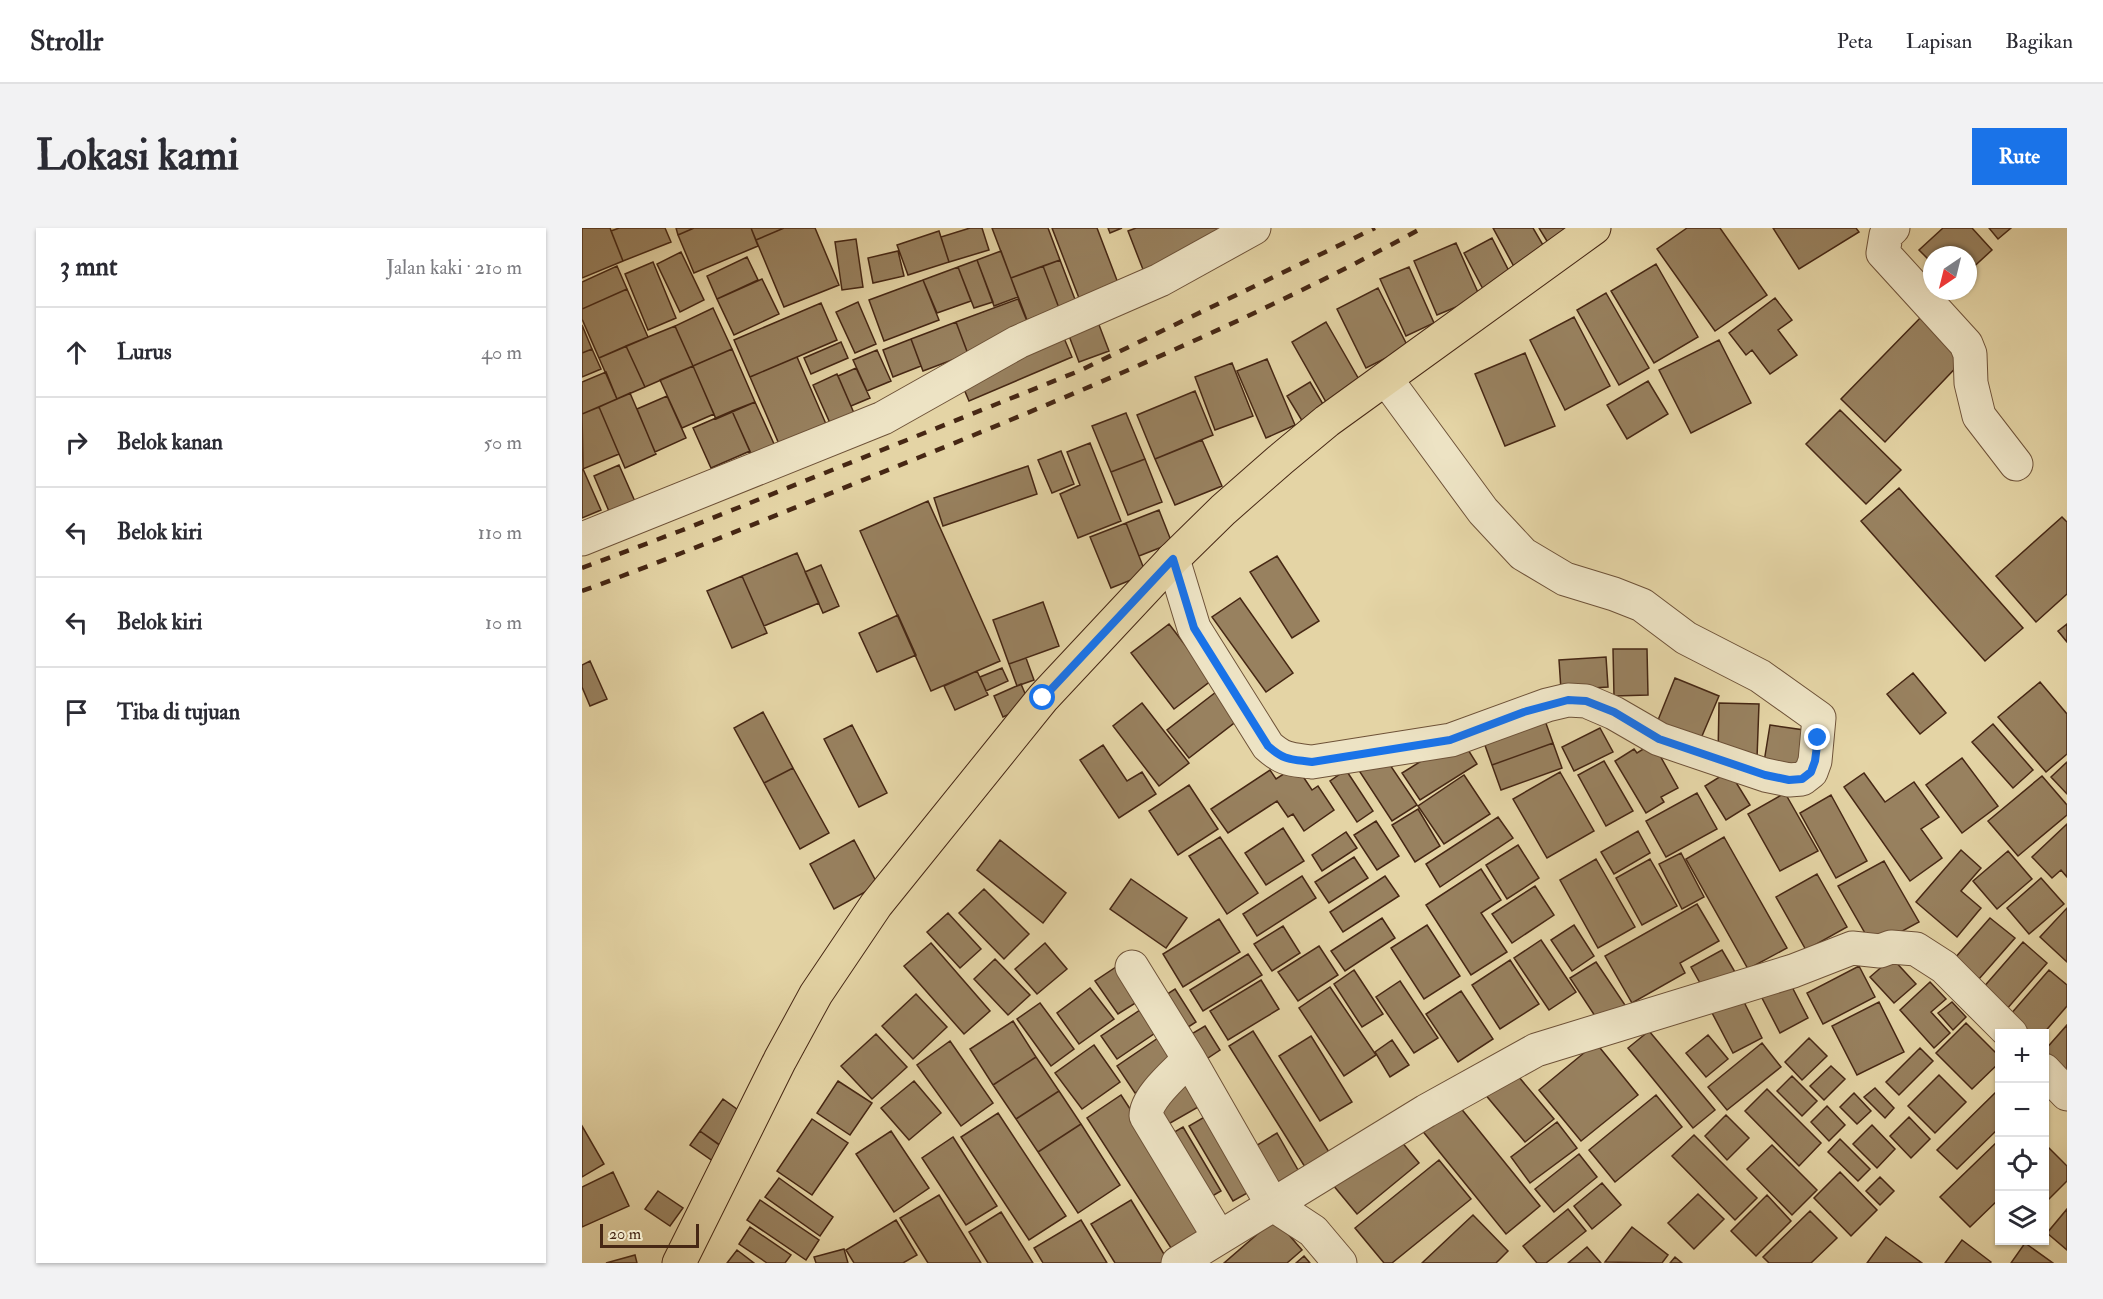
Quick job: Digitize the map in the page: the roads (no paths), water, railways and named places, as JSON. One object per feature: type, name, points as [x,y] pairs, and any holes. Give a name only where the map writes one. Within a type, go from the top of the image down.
[{"type":"main road","points":[[679,1263],[780,1060],[816,994],[876,905],[1043,698],[1173,559],[1223,510],[1280,460],[1327,421],[1594,228]]},
{"type":"street","points":[[582,539],[883,418],[1018,342],[1160,280],[1254,228]]},
{"type":"street","points":[[1893,228],[1886,236],[1883,253],[1966,344],[1970,354],[1971,383],[1979,416],[2016,464]]},
{"type":"street","points":[[1173,559],[1194,628],[1268,746],[1280,756],[1312,762],[1450,740],[1547,705],[1568,700],[1586,701],[1614,712],[1659,739],[1765,775],[1789,780],[1802,779],[1811,772],[1815,761],[1819,718],[1760,676],[1686,638],[1642,605],[1565,579],[1523,554],[1483,511],[1386,379]]},
{"type":"street","points":[[1178,1263],[1436,1105],[1536,1050],[1793,971],[1852,948],[1880,951],[1891,948],[1916,949],[1944,967],[2006,1029]]},
{"type":"street","points":[[1132,967],[1189,1059],[1272,1204],[1314,1231],[1340,1263]]},
{"type":"street","points":[[1189,1059],[1156,1094],[1146,1108],[1146,1116],[1219,1237]]},
{"type":"street","points":[[2049,1075],[2067,1094]]},
{"type":"railway","points":[[582,568],[1079,371],[1375,228]]},
{"type":"railway","points":[[582,591],[984,431],[1174,350],[1300,291],[1422,228]]}]
